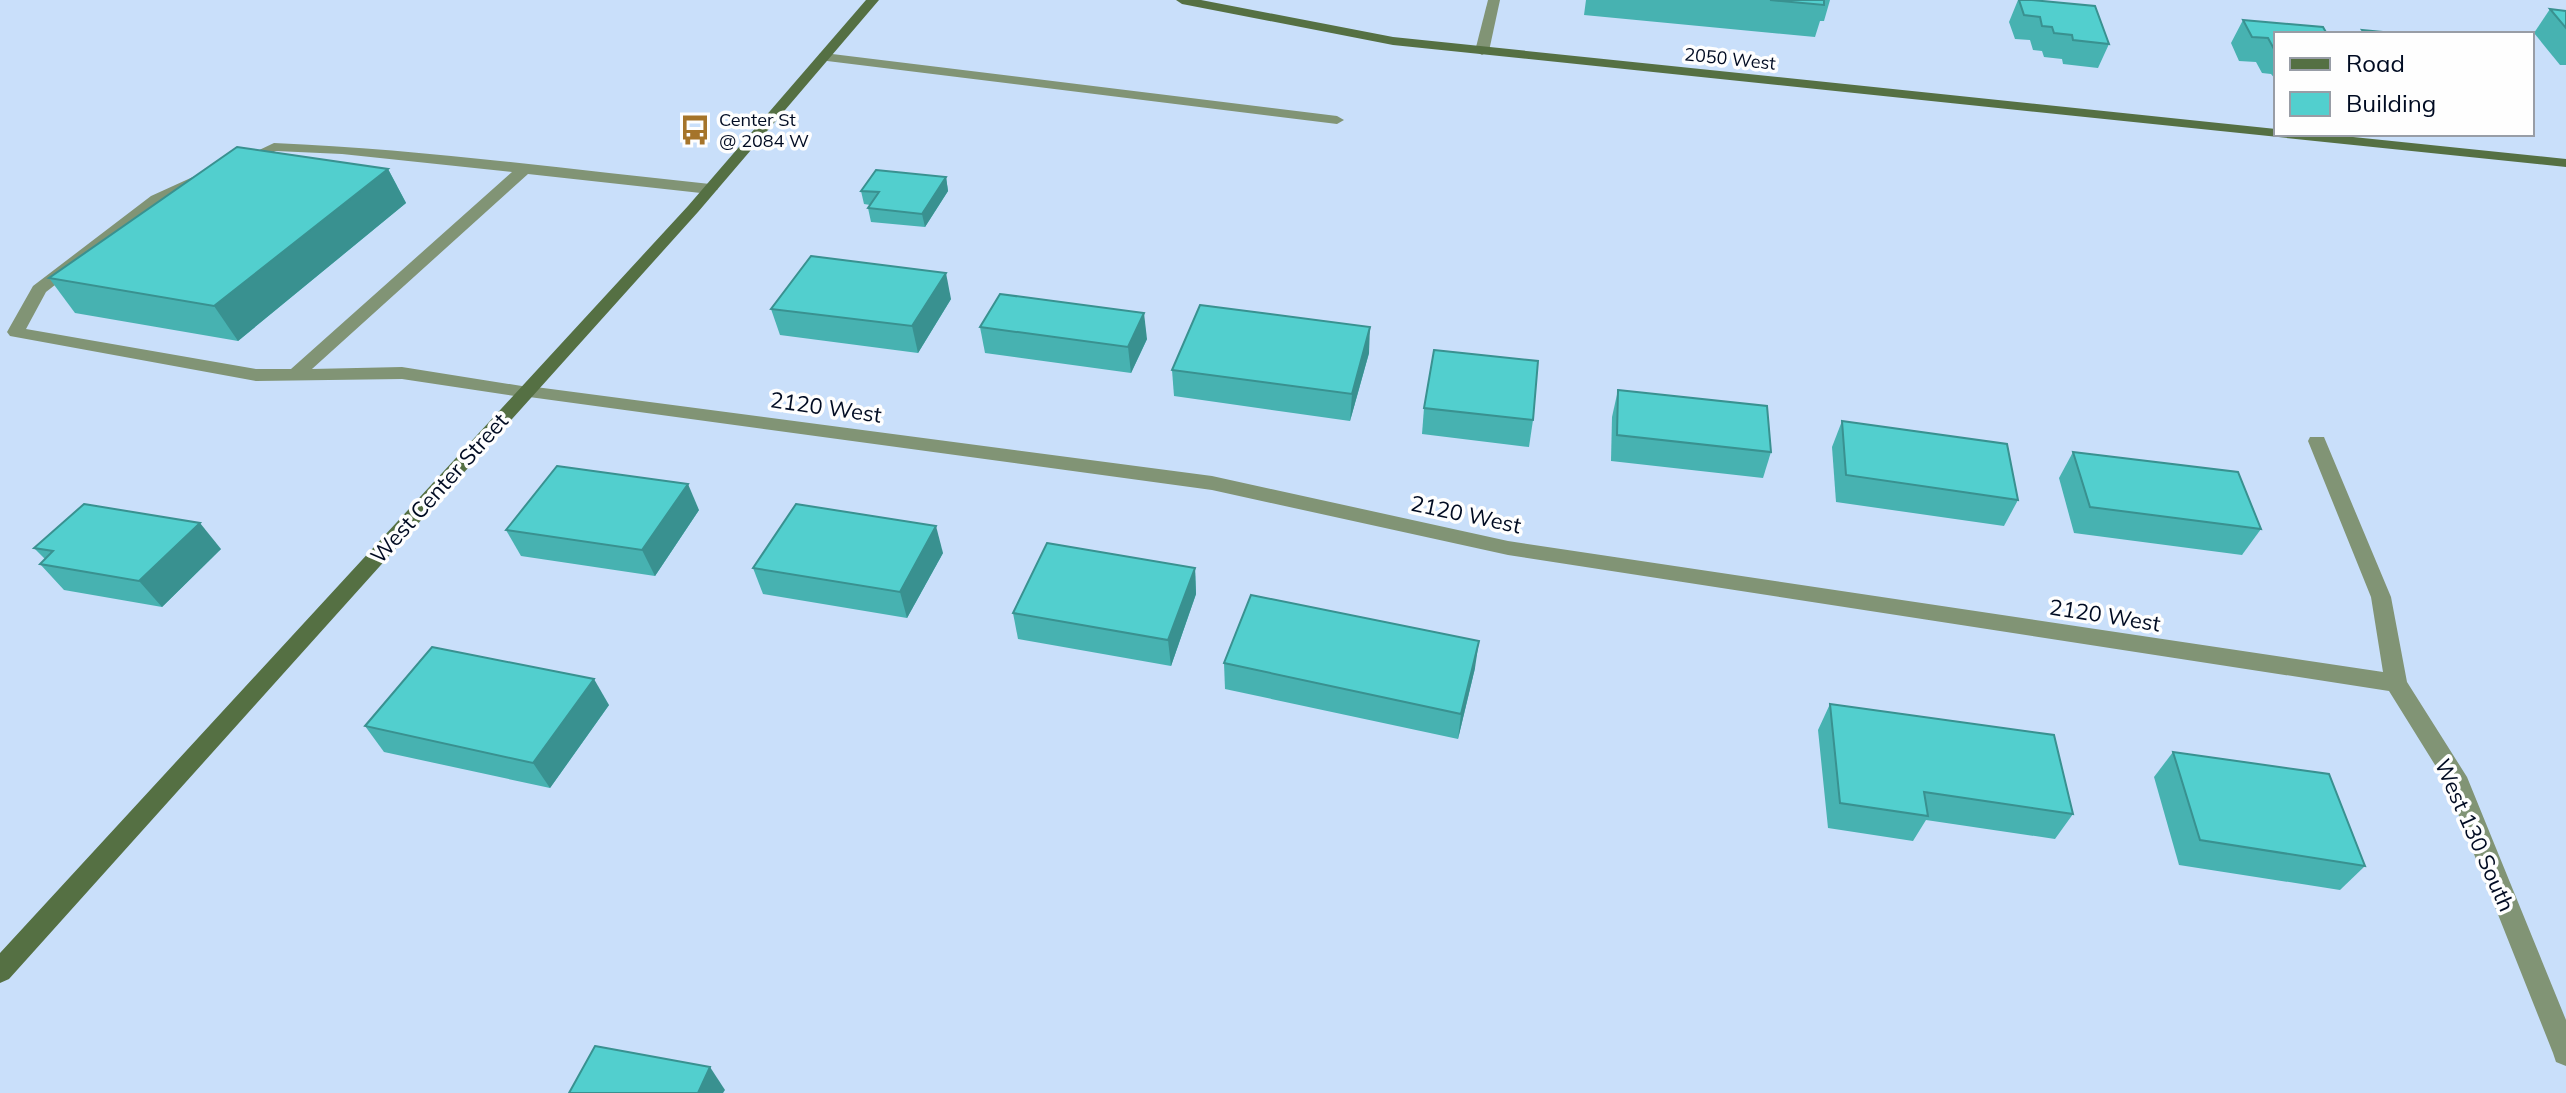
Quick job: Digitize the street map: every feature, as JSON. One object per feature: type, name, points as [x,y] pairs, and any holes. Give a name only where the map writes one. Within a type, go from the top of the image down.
[{"type":"street","name":"West Center Street","points":[[0,971],[528,392],[710,189],[873,0]]},
{"type":"street","name":"2050 West","points":[[1182,0],[1393,41],[2274,133]]},
{"type":"street","points":[[1482,51],[1494,0]]},
{"type":"street","points":[[824,57],[1337,120]]},
{"type":"street","name":"2050 West","points":[[2299,136],[2566,163]]},
{"type":"street","name":"2120 West","points":[[525,169],[342,150],[274,147],[156,199],[39,289],[16,332],[256,375],[402,373],[1212,483],[1508,548],[2396,683]]},
{"type":"street","points":[[297,373],[525,169],[710,189]]},
{"type":"street","name":"West 130 South","points":[[2317,441],[2381,597],[2396,683],[2455,777],[2566,1053]]},
{"type":"building","points":[[1770,0],[1824,0],[1824,5]]},
{"type":"building","points":[[2019,0],[2095,6],[2109,44],[2073,40],[2072,35],[2054,33],[2052,27],[2042,26],[2040,17],[2024,15]]},
{"type":"building","points":[[2550,9],[2566,11],[2566,28]]},
{"type":"building","points":[[2243,20],[2323,27],[2326,32],[2274,32],[2274,49],[2268,38],[2252,37]]},
{"type":"building","points":[[237,147],[388,169],[214,306],[49,278]]},
{"type":"building","points":[[876,170],[946,177],[922,214],[868,208],[879,192],[861,191]]},
{"type":"building","points":[[811,256],[946,273],[912,326],[771,309]]},
{"type":"building","points":[[1000,294],[1144,313],[1128,347],[980,327]]},
{"type":"building","points":[[1200,305],[1370,327],[1352,394],[1172,370]]},
{"type":"building","points":[[1434,350],[1538,361],[1533,420],[1424,408]]},
{"type":"building","points":[[1618,390],[1767,406],[1771,452],[1617,435]]},
{"type":"building","points":[[1842,421],[2007,444],[2018,500],[1846,475]]},
{"type":"building","points":[[2073,452],[2238,472],[2261,529],[2090,507]]},
{"type":"building","points":[[557,466],[688,484],[642,550],[506,530]]},
{"type":"building","points":[[84,504],[200,523],[139,581],[40,564],[53,551],[34,548]]},
{"type":"building","points":[[796,504],[936,526],[900,592],[753,568]]},
{"type":"building","points":[[1047,543],[1195,568],[1168,640],[1013,613]]},
{"type":"building","points":[[1251,595],[1479,641],[1461,714],[1224,663]]},
{"type":"building","points":[[432,647],[594,679],[533,763],[365,726]]},
{"type":"building","points":[[1830,704],[2054,735],[2073,814],[1924,792],[1928,816],[1840,803]]},
{"type":"building","points":[[2173,752],[2329,774],[2365,866],[2200,840]]},
{"type":"building","points":[[595,1046],[710,1067],[698,1093],[569,1093]]},
{"type":"place","name":"Center St @ 2084 W","points":[[695,130]]}]
